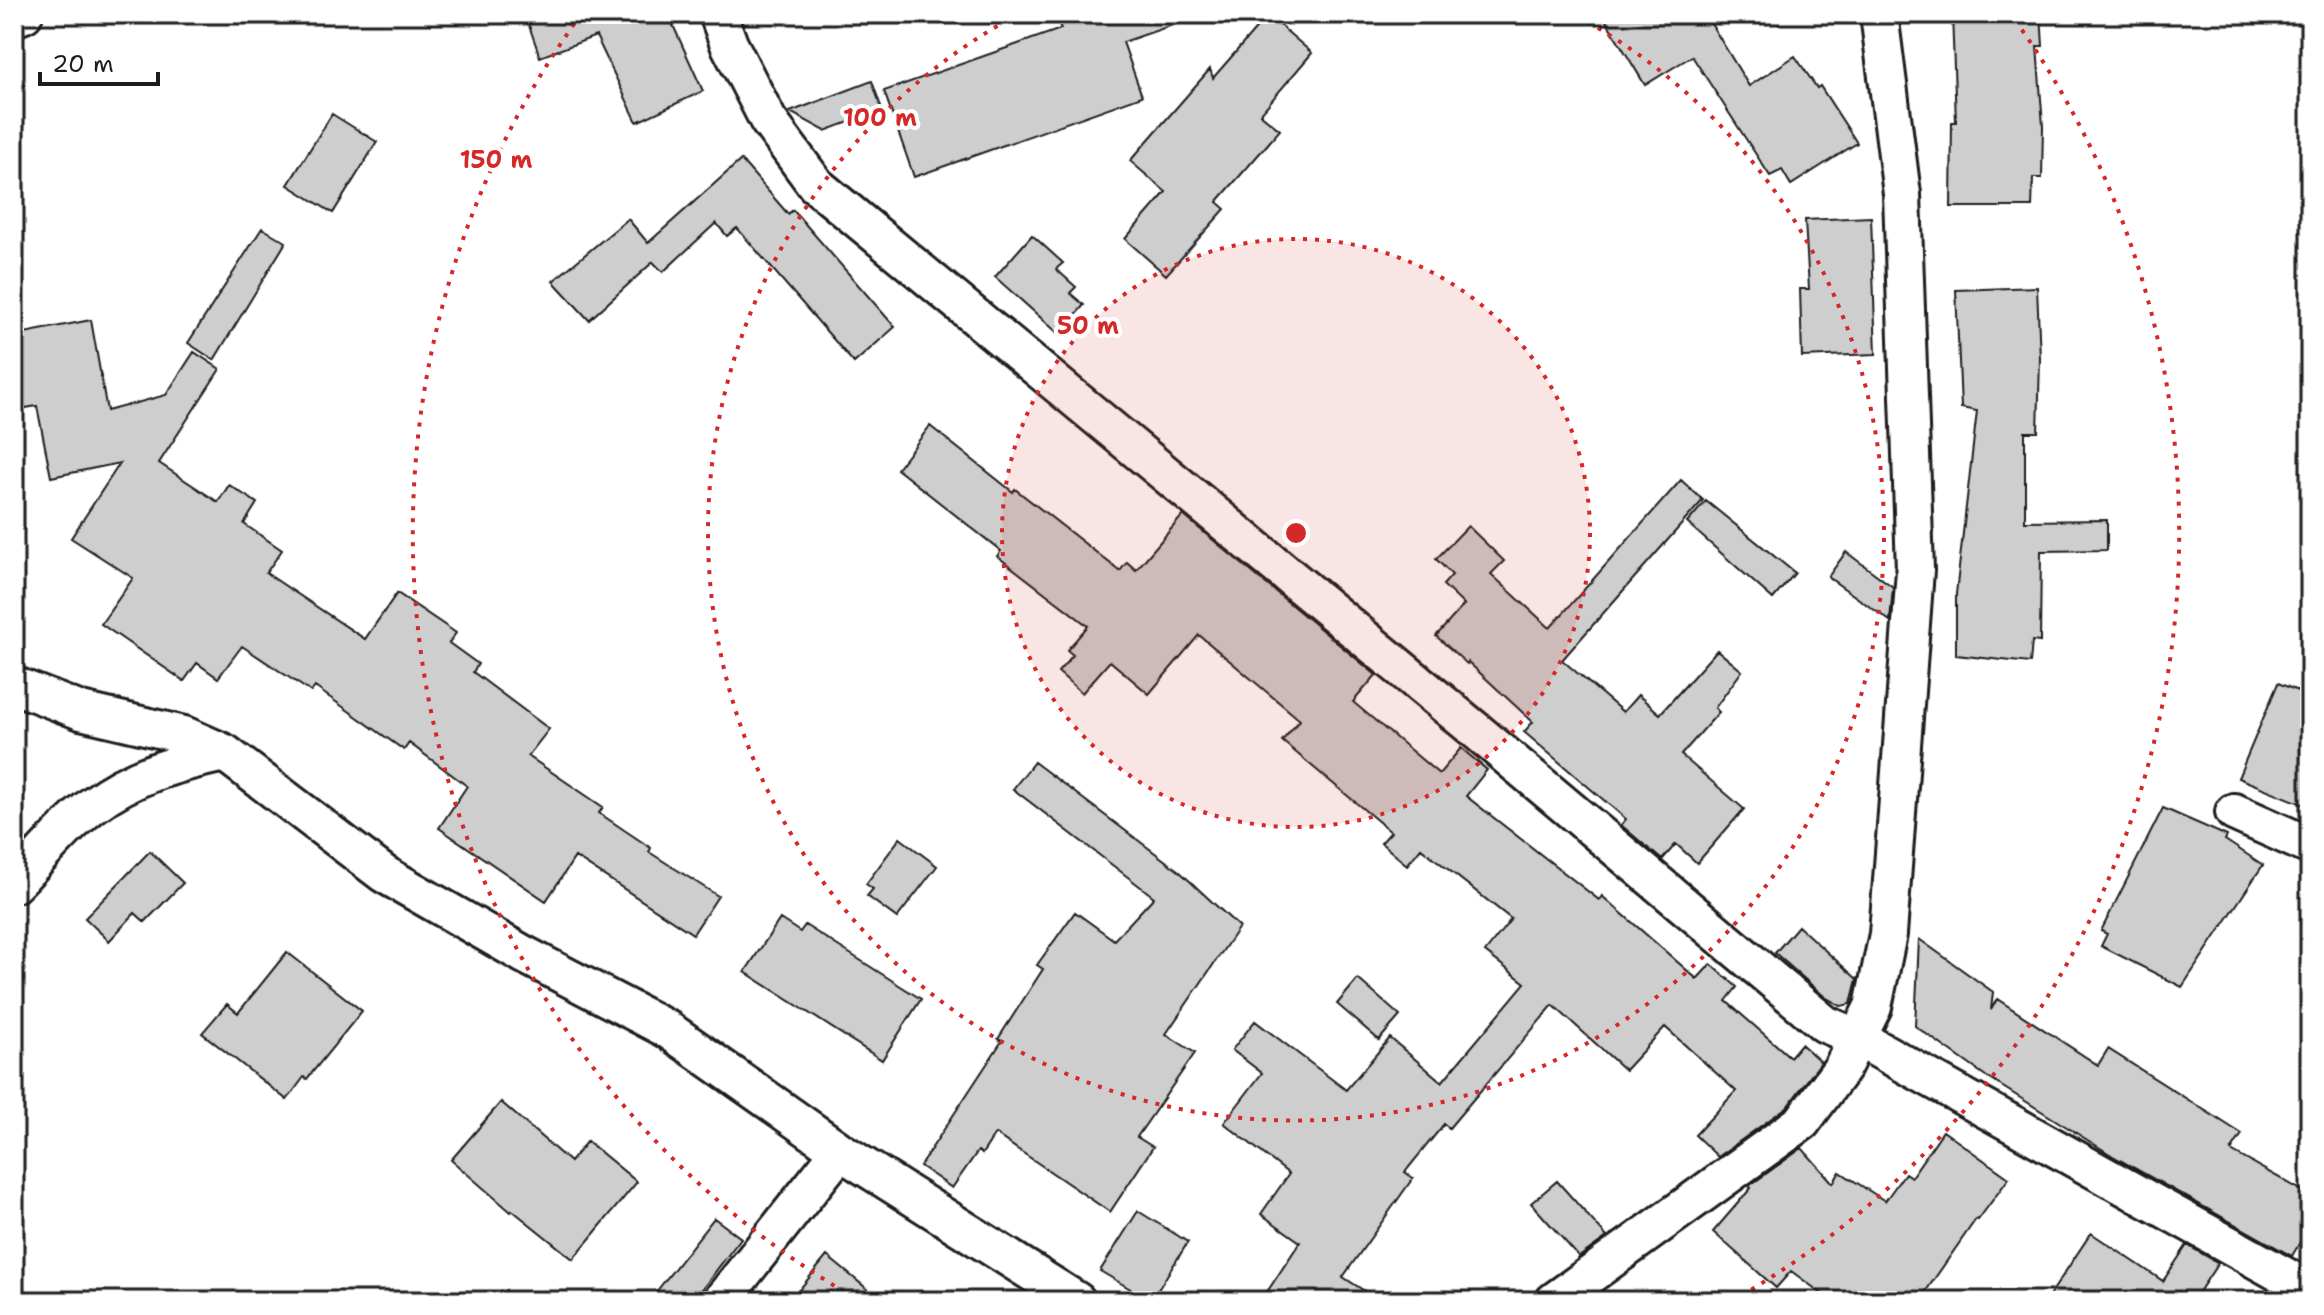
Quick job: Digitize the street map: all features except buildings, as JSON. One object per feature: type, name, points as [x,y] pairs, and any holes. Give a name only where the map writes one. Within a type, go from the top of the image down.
[{"type":"street","points":[[14,18],[24,14]]},
{"type":"street","points":[[718,14],[729,44],[768,120],[816,185],[1467,723],[1825,1024],[1858,1038],[2310,1290]]},
{"type":"street","points":[[1554,1301],[1802,1122],[1842,1068],[1873,1007],[1888,934],[1915,570],[1902,194],[1879,14]]},
{"type":"street","points":[[14,685],[81,711],[184,735],[225,753],[384,874],[523,954],[667,1029],[840,1151],[1077,1301]]},
{"type":"street","points":[[14,884],[91,806],[112,792],[173,764],[225,753]]},
{"type":"street","points":[[2234,812],[2310,846]]},
{"type":"street","points":[[721,1301],[840,1151]]}]
